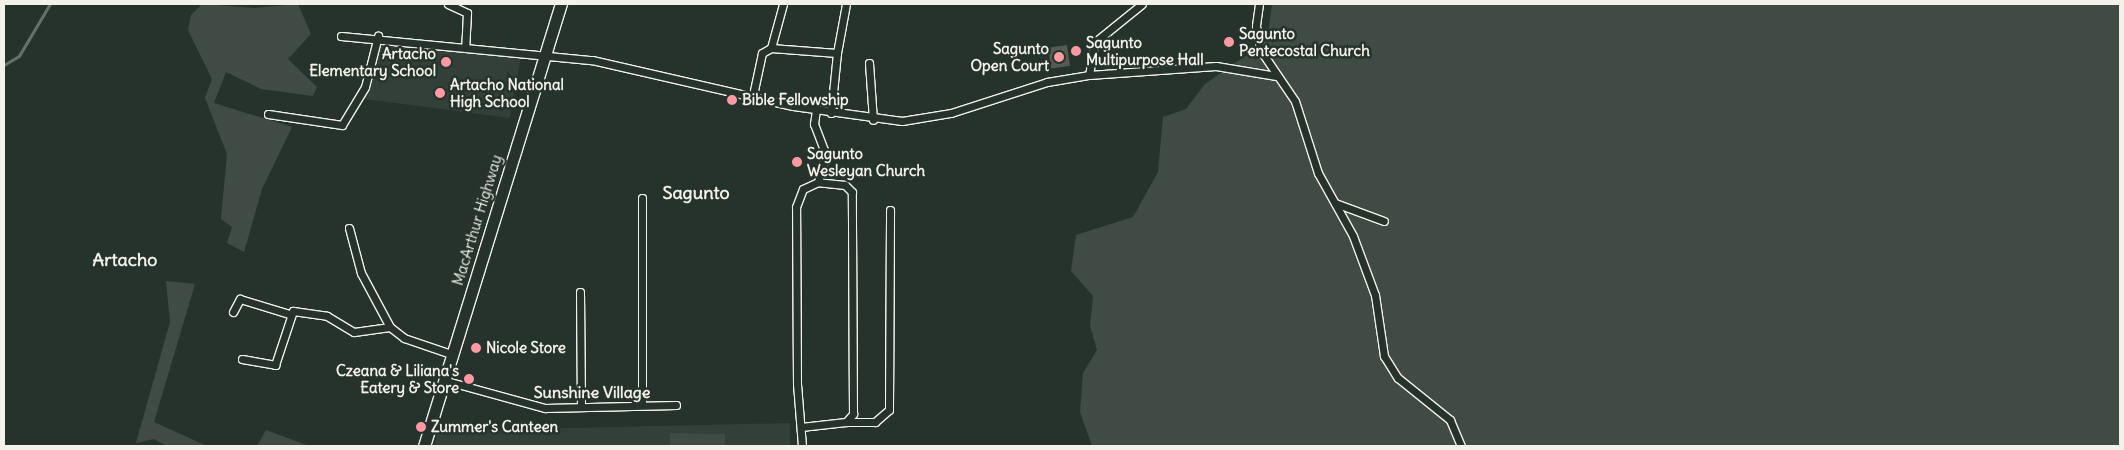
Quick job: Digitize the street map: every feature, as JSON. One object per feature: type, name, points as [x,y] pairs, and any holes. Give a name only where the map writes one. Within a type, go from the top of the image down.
[{"type":"highway","name":"MacArthur Highway","points":[[424,446],[561,4]]},
{"type":"street","points":[[448,4],[467,13],[465,47]]},
{"type":"street","points":[[772,48],[783,4]]},
{"type":"street","points":[[831,113],[837,53],[846,4]]},
{"type":"street","points":[[1089,74],[1094,68],[1093,46],[1142,4]]},
{"type":"street","points":[[1260,4],[1256,31],[1262,56],[1295,101],[1311,155],[1335,203],[1375,295],[1384,356],[1398,378],[1450,420],[1461,446]]},
{"type":"street","points":[[341,36],[378,36],[545,58],[647,69],[753,96],[873,120],[902,121],[951,113],[1047,82],[1089,74],[1216,66],[1276,76]]},
{"type":"street","points":[[268,114],[342,126],[365,87],[378,36]]},
{"type":"street","points":[[753,96],[762,53],[772,48],[837,53]]},
{"type":"street","points":[[869,64],[873,120]]},
{"type":"street","points":[[816,110],[814,124],[824,150],[818,182]]},
{"type":"street","points":[[802,446],[796,207],[803,189],[818,182],[845,185],[852,192],[853,414],[846,422]]},
{"type":"street","points":[[642,198],[642,405]]},
{"type":"street","points":[[1335,203],[1384,221]]},
{"type":"street","points":[[801,427],[846,422],[875,422],[889,410],[890,210]]},
{"type":"street","points":[[349,228],[361,273],[390,327],[404,338],[451,354]]},
{"type":"street","points":[[580,292],[581,406]]},
{"type":"street","points":[[233,312],[240,299],[289,314],[302,311],[327,316],[354,332],[390,327]]},
{"type":"street","points":[[242,359],[275,365],[289,314]]},
{"type":"street","points":[[443,380],[538,407],[676,405]]},
{"type":"shaded area","points":[[202,4],[255,8],[298,4],[311,34],[288,59],[317,87],[313,96],[261,89],[226,72],[214,103],[292,127],[262,189],[244,252],[227,243],[232,227],[221,219],[227,154],[205,98],[212,79],[188,30],[191,15]]},
{"type":"shaded area","points":[[1272,4],[2120,4],[2120,446],[1092,446],[1080,412],[1083,373],[1097,350],[1090,326],[1093,296],[1071,271],[1076,235],[1133,217],[1158,172],[1163,117],[1186,109],[1205,84],[1267,41]]},
{"type":"shaded area","points":[[384,41],[521,57],[510,118],[364,99],[378,44]]},
{"type":"shaded area","points":[[166,281],[195,284],[154,422],[207,446],[167,446],[154,439],[136,443],[170,322]]},
{"type":"shaded area","points":[[790,423],[790,446],[434,446],[438,431]]},
{"type":"shaded area","points":[[266,430],[309,446],[257,446]]},
{"type":"shaded area","points":[[670,433],[725,434],[725,446],[670,446]]},
{"type":"building","name":"Sagunto Open Court","points":[[1067,45],[1070,66],[1051,68],[1048,48]]},
{"type":"waterway","points":[[4,65],[19,56],[50,4]]},
{"type":"place","name":"Sagunto Pentecostal Church","points":[[1229,42]]},
{"type":"place","name":"Sagunto Multipurpose Hall","points":[[1076,51]]},
{"type":"place","name":"Sagunto Open Court","points":[[1059,57]]},
{"type":"place","name":"Artacho Elementary School","points":[[446,62]]},
{"type":"place","name":"Artacho National High School","points":[[440,93]]},
{"type":"place","name":"Bible Fellowship","points":[[732,100]]},
{"type":"place","name":"Sagunto Wesleyan Church","points":[[797,162]]},
{"type":"place","name":"Nicole Store","points":[[476,348]]},
{"type":"place","name":"Czeana & Liliana's Eatery & Store","points":[[469,379]]},
{"type":"place","name":"Zummer's Canteen","points":[[421,427]]},
{"type":"district","name":"Sagunto","points":[[696,193]]},
{"type":"district","name":"Artacho","points":[[125,260]]},
{"type":"district","name":"Sunshine Village","points":[[592,392]]}]
